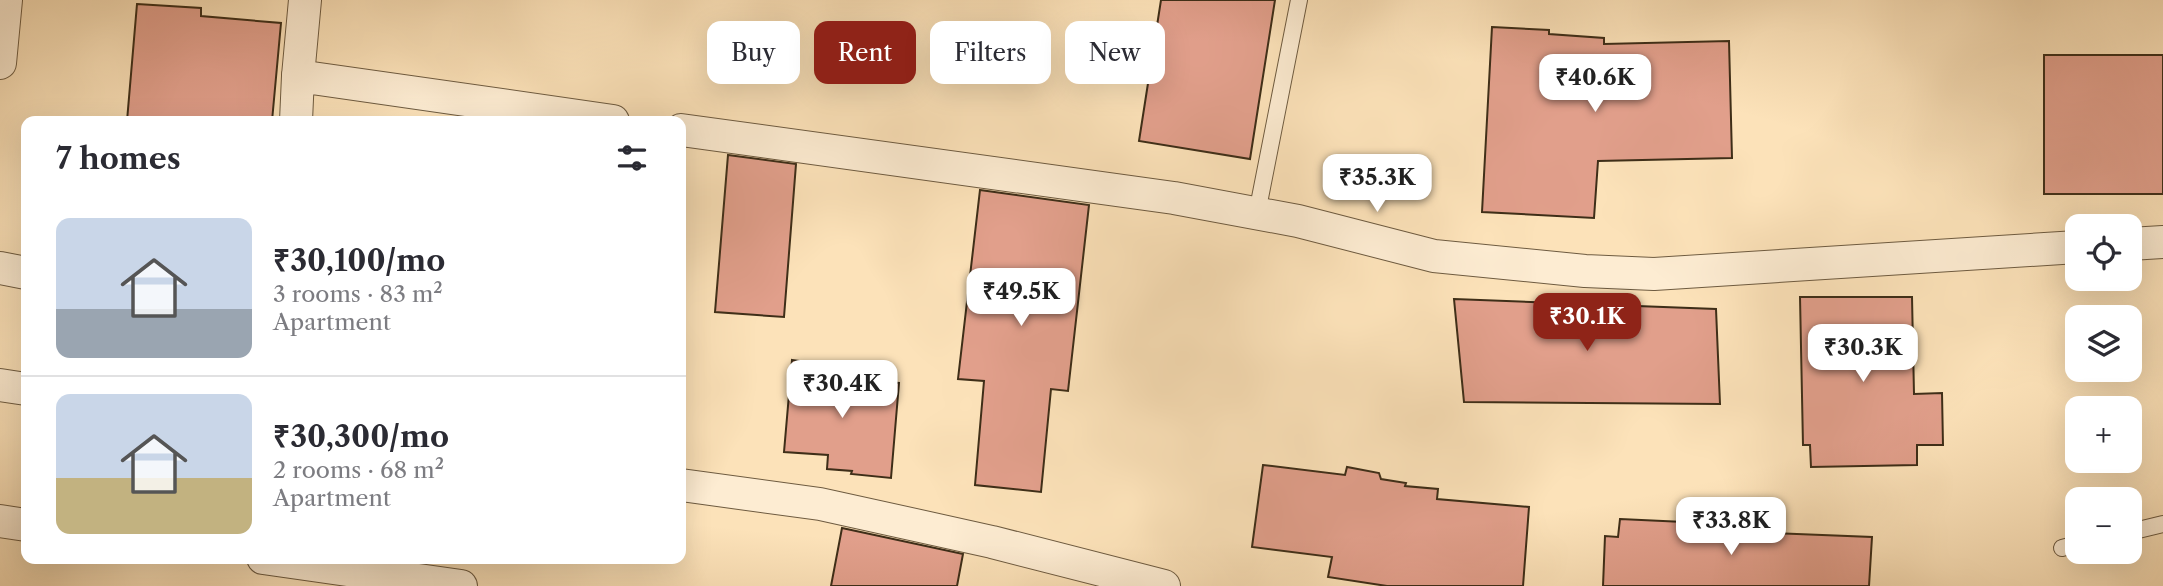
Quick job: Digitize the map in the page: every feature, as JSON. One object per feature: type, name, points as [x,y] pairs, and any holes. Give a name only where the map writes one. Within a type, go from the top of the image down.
[{"type":"street","points":[[0,63],[6,0]]},
{"type":"street","points":[[296,116],[305,0]]},
{"type":"street","points":[[298,76],[578,116]]},
{"type":"street","points":[[686,131],[1174,198],[1298,221],[1434,256],[1585,271],[1654,274],[2065,248]]},
{"type":"street","points":[[2142,243],[2163,242]]},
{"type":"street","points":[[0,268],[21,272]]},
{"type":"street","points":[[0,385],[21,388]]},
{"type":"street","points":[[686,486],[820,504],[992,542],[1160,586]]},
{"type":"street","points":[[0,521],[21,524]]},
{"type":"street","points":[[305,564],[461,586]]},
{"type":"lane","points":[[1258,213],[1299,0]]},
{"type":"lane","points":[[2142,529],[2163,524]]},
{"type":"building","points":[[1161,0],[1275,0],[1250,159],[1139,141],[1148,84],[1165,84],[1165,21],[1158,21]]},
{"type":"building","points":[[137,4],[201,8],[201,16],[281,23],[272,116],[127,116]]},
{"type":"building","points":[[1492,27],[1549,30],[1549,34],[1604,38],[1604,44],[1729,41],[1732,158],[1598,161],[1594,218],[1482,212]]},
{"type":"building","points":[[2044,55],[2163,55],[2163,194],[2044,194]]},
{"type":"building","points":[[728,155],[796,164],[784,317],[715,312]]},
{"type":"building","points":[[980,190],[1089,205],[1068,391],[1051,389],[1041,492],[975,485],[984,381],[958,379]]},
{"type":"building","points":[[1800,297],[1912,297],[1914,394],[1942,393],[1943,445],[1917,445],[1917,465],[1811,467],[1810,445],[1803,445]]},
{"type":"building","points":[[1454,299],[1716,309],[1720,404],[1464,402]]},
{"type":"building","points":[[792,360],[823,364],[822,377],[899,383],[891,478],[827,469],[828,455],[784,452]]},
{"type":"building","points":[[1263,465],[1345,475],[1347,467],[1379,473],[1381,479],[1406,483],[1405,486],[1438,489],[1437,499],[1529,507],[1523,586],[1387,586],[1328,577],[1332,557],[1252,547]]},
{"type":"building","points":[[1620,519],[1748,525],[1748,532],[1872,537],[1869,586],[1603,586],[1605,536],[1618,537]]},
{"type":"building","points":[[842,528],[963,554],[957,586],[831,586]]}]
